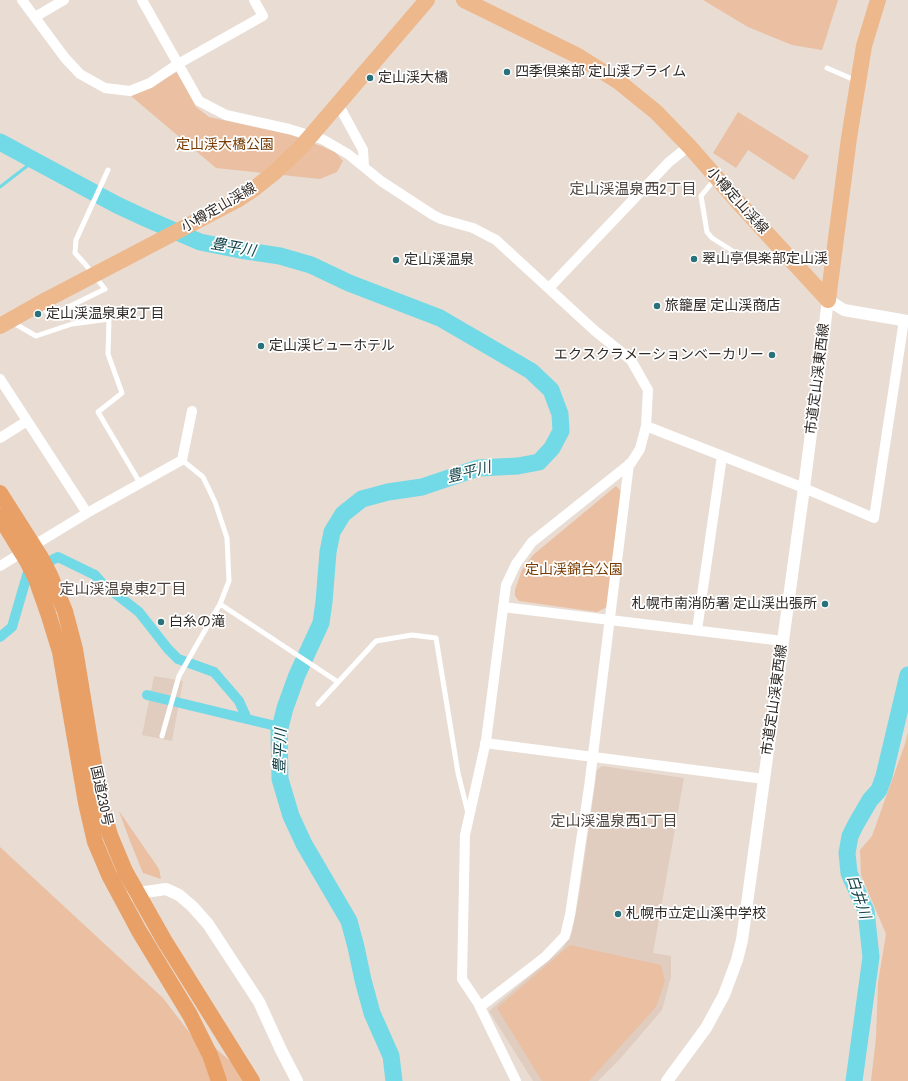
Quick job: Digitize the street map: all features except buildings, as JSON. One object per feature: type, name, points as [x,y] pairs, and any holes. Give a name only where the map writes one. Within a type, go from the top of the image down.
[{"type":"highway","name":"国道230号","points":[[0,493],[43,577],[65,611],[75,649],[99,796],[110,835],[125,871],[164,940],[252,1081]]},
{"type":"highway","name":"国道230号","points":[[0,517],[31,554]]},
{"type":"highway","name":"国道230号","points":[[43,577],[48,613],[60,652],[86,803],[95,842],[109,875],[139,931],[190,1015],[210,1055],[220,1081]]},
{"type":"main road","name":"小樽定山渓線","points":[[5,323],[249,192],[292,157],[427,0]]},
{"type":"main road","name":"小樽定山渓線","points":[[464,0],[578,56],[619,82],[656,112],[689,146],[828,300]]},
{"type":"main road","points":[[828,300],[858,81],[864,46],[878,0]]},
{"type":"street","points":[[22,0],[65,58],[80,74],[105,88],[130,91],[150,83],[178,64],[263,16],[254,0]]},
{"type":"street","points":[[35,18],[64,0]]},
{"type":"street","points":[[142,0],[199,101],[226,115],[289,129],[322,139],[348,154],[381,181],[433,215],[473,228],[496,240],[594,330],[631,360],[648,390],[646,426],[640,449],[629,464],[532,542],[516,564],[506,585],[486,742],[465,835],[462,979],[480,1008],[516,1081]]},
{"type":"street","points":[[334,109],[363,150],[364,167]]},
{"type":"street","points":[[549,288],[669,162],[689,146]]},
{"type":"street","points":[[646,426],[804,488],[874,518],[906,320],[844,310],[828,300]]},
{"type":"street","name":"市道定山渓東西線","points":[[668,1080],[706,1028],[724,995],[737,960],[742,940],[804,488],[828,300]]},
{"type":"street","points":[[0,379],[87,513]]},
{"type":"street","points":[[0,566],[31,554],[87,513],[182,460],[192,411]]},
{"type":"street","points":[[0,438],[27,421]]},
{"type":"street","points":[[697,630],[722,456]]},
{"type":"street","points":[[480,1008],[545,958],[565,936],[570,916],[593,756],[629,464]]},
{"type":"street","points":[[503,607],[783,641]]},
{"type":"street","points":[[486,742],[764,779]]},
{"type":"street","points":[[122,899],[138,893],[166,889],[179,895],[192,906],[208,924],[259,1002],[297,1081]]},
{"type":"lane","points":[[827,68],[858,81]]},
{"type":"lane","points":[[43,302],[50,316],[105,289],[86,264],[75,253],[76,240],[108,170]]},
{"type":"lane","points":[[716,177],[701,196],[707,232],[712,238],[739,255],[752,260],[768,261],[789,258]]},
{"type":"lane","points":[[5,323],[36,336],[72,324],[109,319],[108,354],[122,393],[98,412],[140,483]]},
{"type":"lane","points":[[162,736],[180,676],[220,604],[229,581],[227,538],[215,502],[203,477],[182,460]]},
{"type":"lane","points":[[220,604],[338,682]]},
{"type":"lane","points":[[318,704],[376,641],[412,635],[436,638],[458,772],[469,818]]},
{"type":"shaded area","points":[[154,676],[183,681],[172,741],[142,735]]},
{"type":"shaded area","name":"札幌市立定山溪中学校","points":[[602,766],[684,778],[653,953],[671,956],[671,977],[662,1010],[619,1060],[598,1081],[533,1081],[489,1011],[562,949],[572,932],[579,896],[597,770]]},
{"type":"green space","points":[[703,0],[838,0],[822,50],[792,45],[748,27]]},
{"type":"green space","name":"定山渓大橋公園","points":[[177,72],[196,107],[209,117],[291,135],[335,152],[343,161],[337,172],[320,179],[216,168],[131,96]]},
{"type":"green space","points":[[738,112],[809,156],[794,180],[748,150],[736,168],[713,153]]},
{"type":"green space","name":"定山渓錦台公園","points":[[616,486],[622,492],[607,607],[597,612],[519,601],[515,596],[515,590],[522,570],[533,555]]},
{"type":"green space","points":[[908,732],[908,1081],[871,1081],[876,1038],[878,983],[886,934],[861,875],[860,850],[872,836]]},
{"type":"green space","points":[[119,811],[159,869],[161,879],[143,873]]},
{"type":"green space","points":[[0,847],[163,998],[198,1044],[214,1047],[253,1081],[0,1081]]},
{"type":"green space","points":[[570,945],[661,965],[665,981],[656,1007],[589,1081],[542,1081],[497,1008]]},
{"type":"waterway","name":"豊平川","points":[[0,142],[117,205],[200,242],[280,256],[311,265],[349,283],[440,318],[531,371],[551,390],[560,414],[561,431],[552,448],[539,462],[518,466],[478,468],[422,487],[388,492],[362,499],[343,514],[332,532],[328,552],[321,623],[297,675],[285,708],[279,732],[280,779],[291,816],[304,844],[349,921],[372,1013],[391,1056],[394,1081]]},
{"type":"waterway","points":[[0,187],[35,160]]},
{"type":"waterway","points":[[0,637],[12,627],[28,572],[58,557],[95,575],[103,584],[139,612],[168,649],[178,659],[214,672],[239,701],[247,719]]},
{"type":"waterway","name":"白井川","points":[[854,1081],[871,957],[866,911],[849,873],[847,853],[850,836],[870,800],[879,790],[884,776],[908,675]]},
{"type":"waterway","points":[[147,695],[280,727]]},
{"type":"place","name":"四季倶楽部 定山渓プライム","points":[[507,72]]},
{"type":"place","name":"定山渓大橋","points":[[370,78]]},
{"type":"place","name":"翠山亭倶楽部定山渓","points":[[694,259]]},
{"type":"place","name":"定山渓温泉","points":[[396,260]]},
{"type":"place","name":"旅籠屋 定山渓商店","points":[[657,306]]},
{"type":"place","name":"定山渓温泉東2丁目","points":[[38,314]]},
{"type":"place","name":"定山渓ビューホテル","points":[[261,346]]},
{"type":"place","name":"エクスクラメーションベーカリー","points":[[772,355]]},
{"type":"place","name":"札幌市南消防署 定山渓出張所","points":[[825,604]]},
{"type":"place","name":"白糸の滝","points":[[161,622]]},
{"type":"place","name":"札幌市立定山溪中学校","points":[[618,914]]},
{"type":"district","name":"定山渓温泉西2丁目","points":[[633,190]]},
{"type":"district","name":"定山渓温泉東2丁目","points":[[123,590]]},
{"type":"district","name":"定山渓温泉西1丁目","points":[[614,822]]}]
